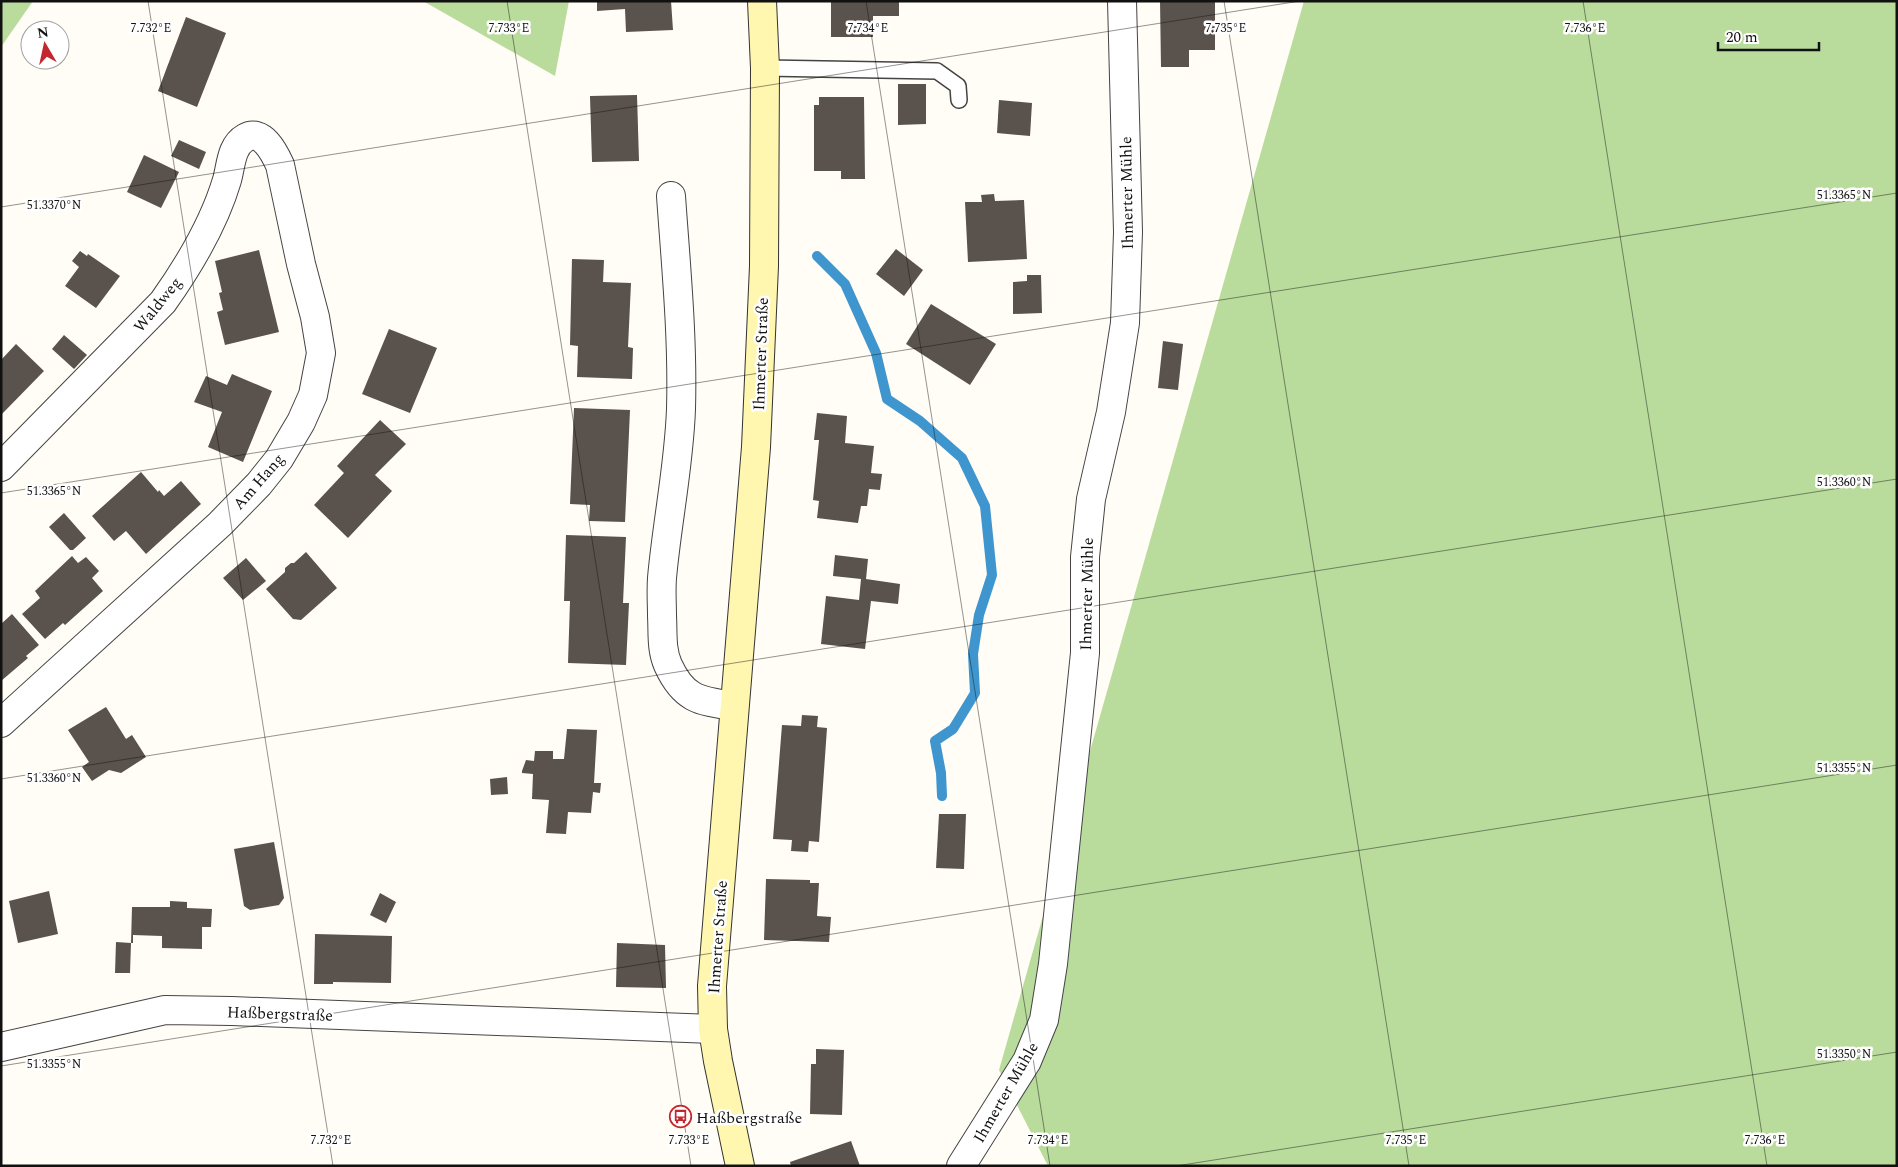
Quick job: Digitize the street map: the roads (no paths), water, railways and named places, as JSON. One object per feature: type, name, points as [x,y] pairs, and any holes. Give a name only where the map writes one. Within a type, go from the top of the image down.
[{"type":"main road","name":"Ihmerter Straße","points":[[740,1166],[725,1099],[713,1029],[712,986],[757,437],[764,266],[765,68],[762,1]]},
{"type":"street","name":"Ihmerter Mühle","points":[[961,1166],[1027,1061],[1044,1020],[1053,964],[1085,653],[1085,557],[1091,499],[1111,412],[1124,323],[1128,232],[1122,1]]},
{"type":"street","name":"Waldweg","points":[[1,467],[163,302],[180,278],[210,225],[227,180],[235,149],[239,143],[248,137],[257,137],[268,144],[274,151]]},
{"type":"street","name":"Am Hang","points":[[1,723],[220,524],[259,484],[279,459],[301,422],[313,395],[321,353],[315,317],[301,264],[280,164],[274,151]]},
{"type":"street","points":[[671,196],[681,336],[681,410],[675,479],[662,580],[663,646],[668,664],[676,679],[688,692],[701,701],[734,706]]},
{"type":"street","name":"Haßbergstraße","points":[[1,1047],[165,1010],[713,1029]]},
{"type":"lane","points":[[765,68],[937,71],[958,86],[959,100]]},
{"type":"waterway","points":[[817,256],[845,284],[876,353],[887,399],[920,421],[962,458],[985,506],[992,575],[979,615],[973,654],[975,693],[953,729],[935,741],[941,773],[942,796]]},
{"type":"place","name":"Haßbergstraße","points":[[680,1117]]}]
